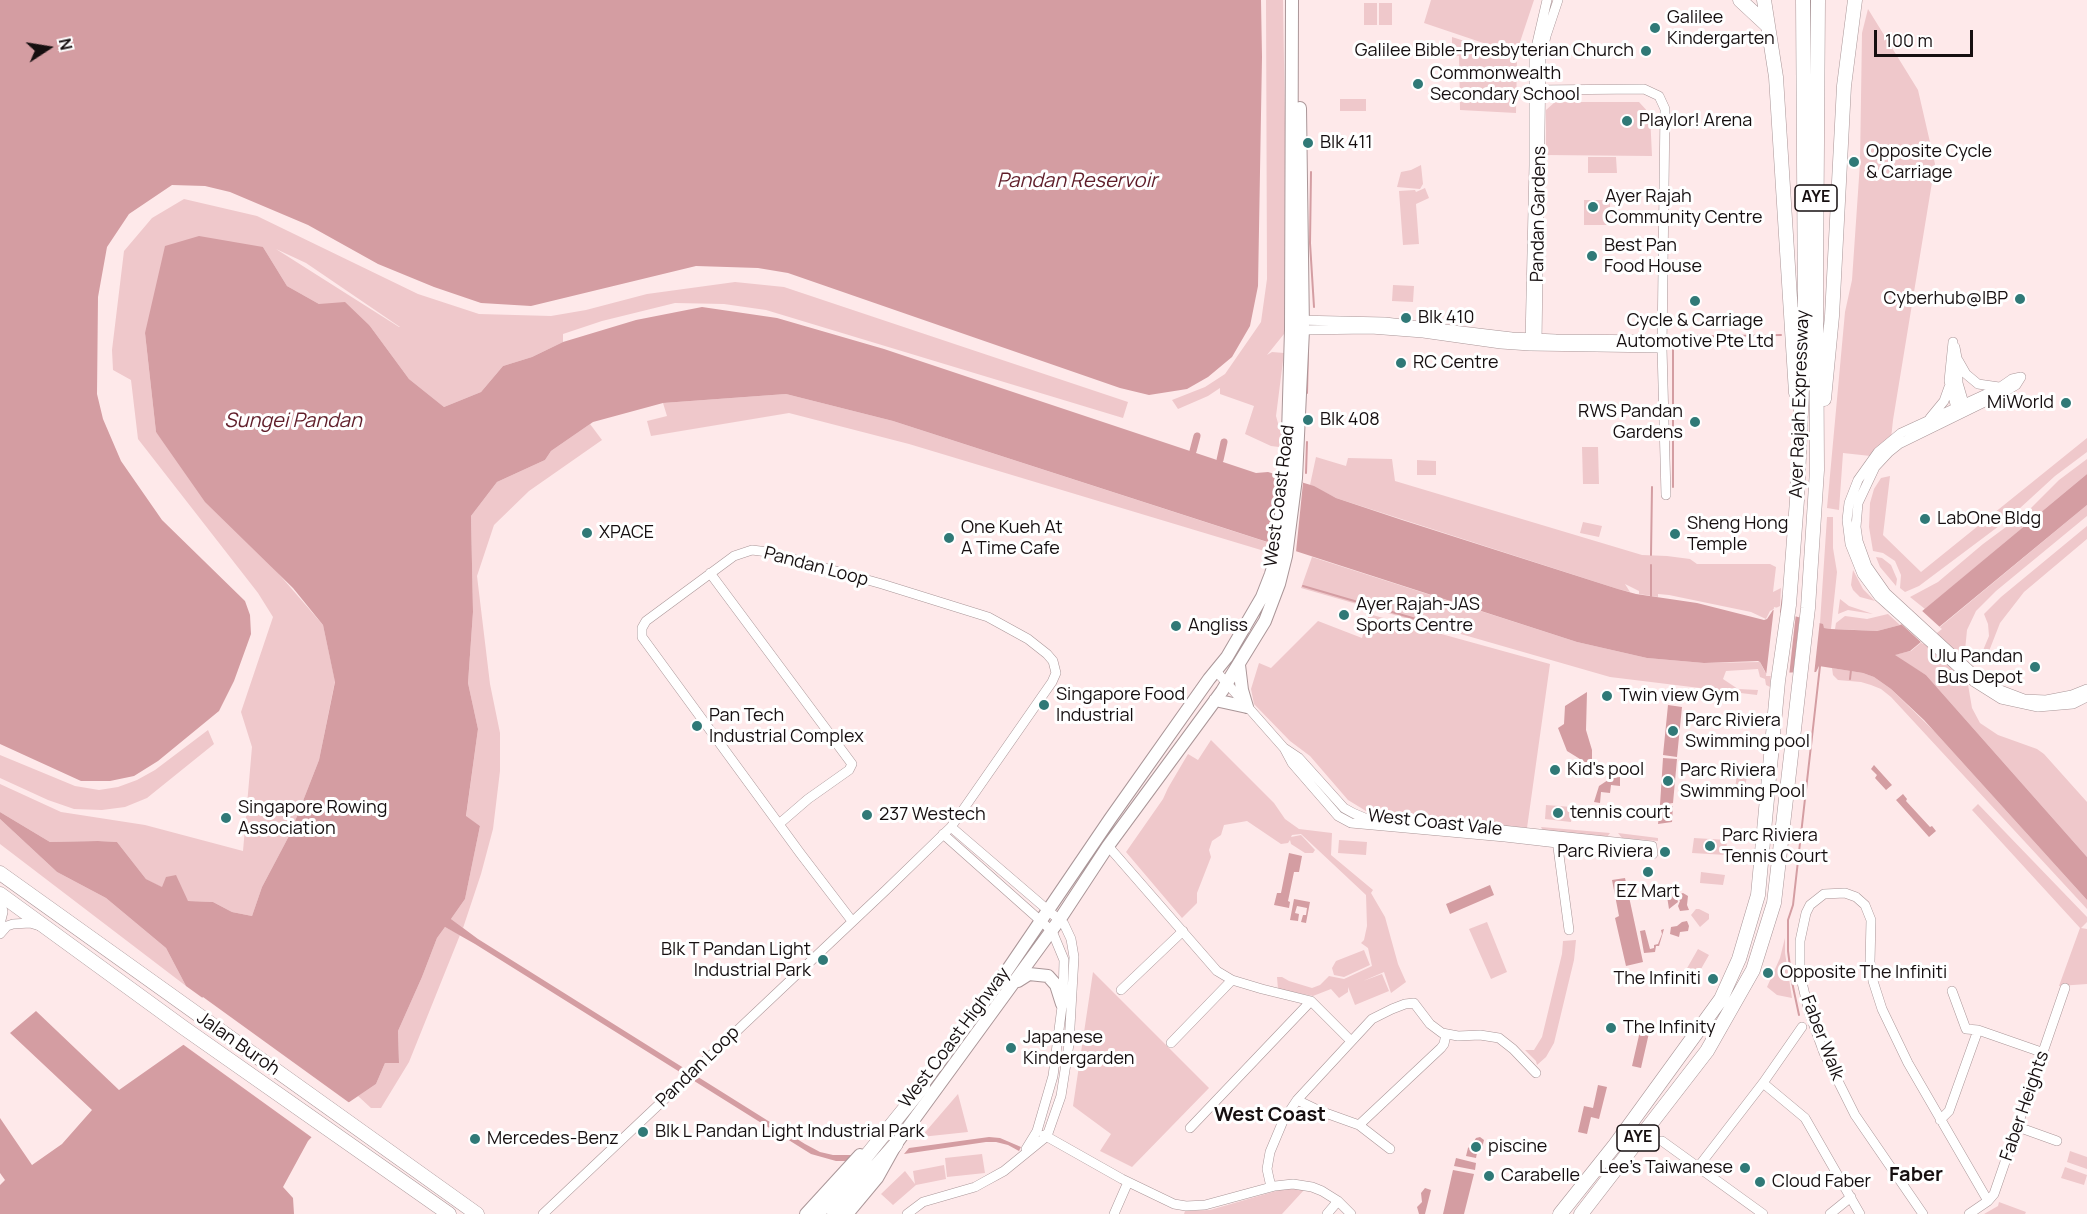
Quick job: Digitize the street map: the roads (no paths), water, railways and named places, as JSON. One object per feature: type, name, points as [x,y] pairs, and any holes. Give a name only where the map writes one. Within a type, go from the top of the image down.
[{"type":"highway","points":[[1740,0],[1769,27]]},
{"type":"highway","points":[[1764,0],[1776,77],[1793,370],[1795,390],[1801,406]]},
{"type":"highway","name":"Ayer Rajah Expressway","points":[[1560,1214],[1615,1145],[1714,1009],[1739,958],[1758,896],[1797,509],[1804,320],[1803,0]]},
{"type":"highway","name":"Ayer Rajah Expressway","points":[[1581,1214],[1707,1050],[1753,970],[1774,903],[1808,608],[1817,470],[1818,0]]},
{"type":"highway","points":[[1817,470],[1832,316],[1848,40],[1855,0]]},
{"type":"highway","name":"Jalan Buroh","points":[[0,873],[477,1214]]},
{"type":"highway","name":"Jalan Buroh","points":[[0,894],[184,1028],[449,1214]]},
{"type":"highway","points":[[817,1214],[923,1086]]},
{"type":"highway","points":[[834,1214],[896,1144]]},
{"type":"highway","points":[[1551,1214],[1581,1187]]},
{"type":"main road","name":"West Coast Road","points":[[1292,0],[1297,325]]},
{"type":"main road","name":"West Coast Road","points":[[1060,919],[1108,846],[1239,665],[1265,621],[1279,584],[1291,477],[1288,434],[1297,325],[1300,208],[1300,0]]},
{"type":"main road","name":"West Coast Road","points":[[1048,910],[1110,819],[1227,657],[1262,597],[1282,551]]},
{"type":"main road","points":[[1215,700],[1247,707],[1239,665]]},
{"type":"main road","name":"West Coast Highway","points":[[806,1214],[923,1086],[1048,910]]},
{"type":"main road","name":"West Coast Highway","points":[[847,1214],[877,1178],[896,1144],[1060,919]]},
{"type":"main road","points":[[1009,988],[1023,976],[1029,974],[1048,976],[1056,986],[1062,1004]]},
{"type":"street","name":"Pandan Gardens","points":[[1533,342],[1537,90],[1534,56],[1547,0]]},
{"type":"street","name":"Pandan Gardens","points":[[1537,90],[1542,54],[1558,0]]},
{"type":"street","points":[[1537,90],[1644,89],[1653,92],[1662,102],[1665,118],[1662,344],[1666,495]]},
{"type":"street","points":[[1297,325],[1385,321],[1512,337],[1533,342],[1662,344]]},
{"type":"street","points":[[1512,337],[1524,332],[1534,321],[1544,334],[1556,339]]},
{"type":"street","points":[[1297,325],[1423,333],[1501,344],[1556,339],[1662,344]]},
{"type":"street","points":[[1926,421],[1944,401],[1949,386],[1953,342],[1957,358],[1961,410]]},
{"type":"street","points":[[1957,358],[1966,374],[1973,380],[1999,388]]},
{"type":"street","points":[[2087,689],[2038,704],[1995,688],[1974,673],[1886,593],[1867,566],[1858,541],[1856,526],[1858,503],[1875,467],[1899,444],[1961,410],[2012,379],[2021,377],[2016,385],[1961,410],[1926,421],[1901,433],[1878,452],[1858,480],[1849,503],[1848,531],[1856,562],[1879,597],[1974,682],[2001,699],[2038,704],[2073,704],[2087,697]]},
{"type":"street","points":[[1949,386],[1961,410]]},
{"type":"street","name":"Pandan Loop","points":[[543,1214],[682,1081],[852,921],[943,834],[951,827],[1052,682],[1056,667],[1047,654],[1020,634],[988,617],[889,586],[768,552],[752,550],[734,556],[646,621],[642,628],[642,637],[852,921]]},
{"type":"street","points":[[711,573],[852,764],[849,770],[808,799],[779,824]]},
{"type":"street","name":"West Coast Vale","points":[[1216,671],[1284,748],[1299,758],[1344,808],[1367,819],[1417,821],[1612,847]]},
{"type":"street","points":[[907,1214],[923,1202],[975,1187],[1004,1172],[1047,1136],[1057,1110],[1065,1077],[1074,972],[1071,939],[1060,919],[951,827]]},
{"type":"street","points":[[943,834],[1052,931],[1064,960],[1062,1004],[1053,1076],[1036,1131],[1024,1154]]},
{"type":"street","points":[[1557,839],[1569,930]]},
{"type":"street","points":[[1108,846],[1217,971],[1232,980],[1311,1001],[1351,1041]]},
{"type":"street","name":"Faber Walk","points":[[1923,1214],[1855,1115],[1824,1053],[1809,1012],[1800,974],[1800,941],[1810,905],[1824,894],[1845,893],[1856,897],[1865,905],[1871,920],[1871,971],[1882,1009],[1903,1055],[1988,1201]]},
{"type":"street","points":[[0,898],[3,912],[0,924]]},
{"type":"street","points":[[0,934],[7,926],[24,922],[51,929]]},
{"type":"street","points":[[1121,990],[1183,931]]},
{"type":"street","points":[[1171,1043],[1232,980]]},
{"type":"street","name":"Faber Heights","points":[[1969,1214],[1988,1201],[1998,1184],[2066,988]]},
{"type":"street","points":[[1952,991],[1964,1028],[1978,1030],[2044,1053]]},
{"type":"street","points":[[1190,1128],[1311,1001]]},
{"type":"street","points":[[1270,1187],[1267,1168],[1270,1152],[1283,1121],[1297,1100],[1377,1016],[1410,1003],[1418,1006],[1430,1024],[1446,1034],[1499,1038],[1508,1043],[1536,1073]]},
{"type":"street","points":[[1699,1166],[1802,1027]]},
{"type":"street","points":[[1940,1120],[1949,1111],[1978,1030]]},
{"type":"street","points":[[1359,1125],[1441,1048],[1446,1034]]},
{"type":"street","points":[[1762,1083],[1805,1118],[1860,1214]]},
{"type":"street","points":[[1297,1100],[1359,1125],[1390,1149]]},
{"type":"street","points":[[2018,1127],[2057,1142]]},
{"type":"street","points":[[1036,1131],[1184,1210],[1286,1184],[1306,1186],[1322,1191],[1351,1214]]},
{"type":"street","points":[[1662,1141],[1699,1166],[1750,1210],[1763,1214]]},
{"type":"street","points":[[1114,1214],[1128,1182]]},
{"type":"street","points":[[1830,1214],[1851,1197]]},
{"type":"street","points":[[1327,1214],[1335,1201]]},
{"type":"street","points":[[1335,1201],[1345,1214]]},
{"type":"water","name":"Pandan Reservoir","points":[[0,0],[1261,0],[1258,286],[1250,326],[1232,357],[1208,377],[1187,389],[1149,395],[1120,388],[788,273],[758,268],[696,266],[531,306],[481,303],[378,264],[308,225],[230,192],[205,186],[172,185],[129,214],[107,247],[98,297],[97,394],[103,419],[121,461],[162,520],[245,601],[250,615],[251,634],[234,681],[219,711],[158,761],[134,776],[110,781],[81,781],[0,744]]},
{"type":"water","name":"Sungei Pandan","points":[[199,236],[263,247],[287,286],[319,304],[345,302],[370,326],[409,379],[444,407],[481,392],[503,366],[532,357],[563,342],[636,320],[702,307],[777,318],[884,349],[1256,473],[1268,472],[1314,486],[1336,498],[1618,589],[1697,603],[1764,620],[1773,610],[1823,624],[1824,628],[1831,629],[1877,631],[1900,625],[1915,617],[2087,474],[2087,505],[1910,651],[1895,655],[1926,675],[2087,857],[2087,900],[1924,720],[1891,689],[1874,677],[1863,673],[1819,666],[1816,672],[1766,673],[1758,661],[1704,663],[1647,658],[1577,642],[893,421],[786,394],[663,403],[593,422],[551,451],[545,460],[497,482],[471,516],[473,612],[468,683],[478,729],[466,816],[480,826],[465,899],[451,919],[478,939],[805,1144],[820,1152],[833,1155],[857,1155],[847,1161],[836,1161],[811,1154],[445,927],[437,938],[398,1031],[399,1063],[385,1063],[376,1084],[336,1111],[308,1141],[283,1187],[293,1198],[294,1214],[0,1214],[0,1185],[5,1180],[0,1173],[0,1118],[32,1165],[62,1144],[92,1110],[10,1033],[36,1011],[119,1090],[213,1024],[211,1004],[186,986],[166,948],[106,898],[57,872],[0,819],[0,812],[50,842],[117,842],[146,879],[162,887],[166,877],[176,875],[188,901],[213,902],[232,912],[252,916],[262,887],[290,834],[319,760],[335,682],[323,625],[293,588],[205,502],[156,432],[145,333],[165,246]]},
{"type":"water","points":[[1587,692],[1586,730],[1592,750],[1592,763],[1588,764],[1567,751],[1558,728],[1564,724],[1565,706]]},
{"type":"water","name":"Parc Riviera Swimming pool","points":[[1668,705],[1682,707],[1677,757],[1663,755]]},
{"type":"water","name":"Parc Riviera Swimming Pool","points":[[1663,758],[1677,759],[1673,803],[1660,805]]},
{"type":"water","points":[[1874,765],[1892,785],[1886,790],[1875,778],[1877,775],[1871,769]]},
{"type":"water","points":[[1620,777],[1620,786],[1611,785],[1610,793],[1601,792],[1600,803],[1594,802],[1599,786],[1611,778]]},
{"type":"water","points":[[1903,794],[1906,801],[1936,831],[1929,837],[1896,800]]},
{"type":"water","points":[[1673,806],[1672,822],[1658,824],[1660,807]]},
{"type":"water","points":[[1289,853],[1302,856],[1299,872],[1294,872],[1288,901],[1290,902],[1289,908],[1274,905],[1277,893],[1281,893]]},
{"type":"water","points":[[1625,878],[1643,962],[1626,966],[1615,918],[1619,916],[1612,880]]},
{"type":"water","points":[[1490,885],[1494,895],[1450,914],[1446,904]]},
{"type":"water","points":[[1673,886],[1678,902],[1669,909],[1666,890]]},
{"type":"water","points":[[1683,893],[1688,896],[1689,910],[1680,911],[1678,906],[1680,901],[1676,895]]},
{"type":"water","points":[[1294,899],[1310,902],[1306,923],[1301,922],[1303,915],[1306,915],[1307,908],[1297,906],[1295,913],[1299,914],[1298,921],[1290,920]]},
{"type":"water","points":[[1687,921],[1688,931],[1680,932],[1679,937],[1670,934],[1671,927]]},
{"type":"water","points":[[1664,929],[1655,952],[1644,953],[1640,931],[1645,930],[1650,949],[1658,944],[1662,934],[1661,930]]},
{"type":"water","points":[[1640,1031],[1649,1033],[1641,1068],[1632,1066]]},
{"type":"water","points":[[1598,1085],[1607,1087],[1599,1119],[1591,1117],[1587,1134],[1578,1132],[1584,1106],[1593,1108]]},
{"type":"water","points":[[989,1137],[1000,1138],[1021,1147],[1019,1151],[1008,1145],[986,1142],[904,1154],[909,1148]]},
{"type":"water","name":"piscine","points":[[1480,1137],[1484,1140],[1482,1148],[1478,1148],[1476,1158],[1466,1156],[1468,1148],[1476,1138]]},
{"type":"water","points":[[1456,1158],[1476,1163],[1475,1170],[1454,1166]]},
{"type":"water","points":[[1453,1170],[1474,1174],[1464,1214],[1443,1214]]},
{"type":"water","points":[[1425,1188],[1431,1190],[1425,1214],[1419,1214],[1417,1207],[1422,1202],[1421,1193]]},
{"type":"waterway","points":[[1311,172],[1310,243],[1314,307]]},
{"type":"waterway","points":[[1673,487],[1673,337],[1781,335]]},
{"type":"waterway","points":[[1307,393],[1308,350]]},
{"type":"waterway","points":[[1193,451],[1197,436]]},
{"type":"waterway","points":[[1220,460],[1224,442]]},
{"type":"waterway","points":[[1306,473],[1307,442]]},
{"type":"waterway","points":[[1651,555],[1652,487]]},
{"type":"waterway","points":[[1651,565],[1651,596]]},
{"type":"waterway","points":[[1303,586],[1440,626]]},
{"type":"waterway","points":[[1781,612],[1783,596]]},
{"type":"waterway","points":[[1799,1015],[1788,951],[1788,920],[1793,905],[1820,666]]},
{"type":"waterway","points":[[1850,679],[1851,670]]},
{"type":"place","name":"Galilee Kindergarten","points":[[1655,28]]},
{"type":"place","name":"Galilee Bible-Presbyterian Church","points":[[1646,51]]},
{"type":"place","name":"Commonwealth Secondary School","points":[[1418,84]]},
{"type":"place","name":"Playlor! Arena","points":[[1627,121]]},
{"type":"place","name":"Blk 411","points":[[1308,143]]},
{"type":"place","name":"Opposite Cycle & Carriage","points":[[1854,162]]},
{"type":"place","name":"Ayer Rajah Community Centre","points":[[1593,207]]},
{"type":"place","name":"Best Pan Food House","points":[[1592,256]]},
{"type":"place","name":"Cyberhub@IBP","points":[[2020,299]]},
{"type":"place","name":"Cycle & Carriage Automotive Pte Ltd","points":[[1695,301]]},
{"type":"place","name":"Blk 410","points":[[1406,318]]},
{"type":"place","name":"RC Centre","points":[[1401,363]]},
{"type":"place","name":"MiWorld","points":[[2066,403]]},
{"type":"place","name":"Blk 408","points":[[1308,420]]},
{"type":"place","name":"RWS Pandan Gardens","points":[[1695,422]]},
{"type":"place","name":"LabOne Bldg","points":[[1925,519]]},
{"type":"place","name":"XPACE","points":[[587,533]]},
{"type":"place","name":"Sheng Hong Temple","points":[[1675,534]]},
{"type":"place","name":"One Kueh At A Time Cafe","points":[[949,538]]},
{"type":"place","name":"Ayer Rajah-JAS Sports Centre","points":[[1344,615]]},
{"type":"place","name":"Angliss","points":[[1176,626]]},
{"type":"place","name":"Ulu Pandan Bus Depot","points":[[2035,667]]},
{"type":"place","name":"Twin view Gym","points":[[1607,696]]},
{"type":"place","name":"Singapore Food Industrial","points":[[1044,705]]},
{"type":"place","name":"Pan Tech Industrial Complex","points":[[697,726]]},
{"type":"place","name":"Parc Riviera Swimming pool","points":[[1673,731]]},
{"type":"place","name":"Kid's pool","points":[[1555,770]]},
{"type":"place","name":"Parc Riviera Swimming Pool","points":[[1668,781]]},
{"type":"place","name":"tennis court","points":[[1558,813]]},
{"type":"place","name":"237 Westech","points":[[867,815]]},
{"type":"place","name":"Singapore Rowing Association","points":[[226,818]]},
{"type":"place","name":"Parc Riviera Tennis Court","points":[[1710,846]]},
{"type":"place","name":"Parc Riviera","points":[[1665,852]]},
{"type":"place","name":"EZ Mart","points":[[1648,872]]},
{"type":"place","name":"Blk T Pandan Light Industrial Park","points":[[823,960]]},
{"type":"place","name":"Opposite The Infiniti","points":[[1768,973]]},
{"type":"place","name":"The Infiniti","points":[[1713,979]]},
{"type":"place","name":"The Infinity","points":[[1611,1028]]},
{"type":"place","name":"Japanese Kindergarden","points":[[1011,1048]]},
{"type":"place","name":"Blk L Pandan Light Industrial Park","points":[[643,1132]]},
{"type":"place","name":"Mercedes-Benz","points":[[475,1139]]},
{"type":"place","name":"piscine","points":[[1476,1147]]},
{"type":"place","name":"Lee’s Taiwanese","points":[[1745,1168]]},
{"type":"place","name":"Carabelle","points":[[1489,1176]]},
{"type":"place","name":"Cloud Faber","points":[[1760,1182]]},
{"type":"district","name":"West Coast","points":[[1270,1115]]},
{"type":"district","name":"Faber","points":[[1916,1175]]}]
